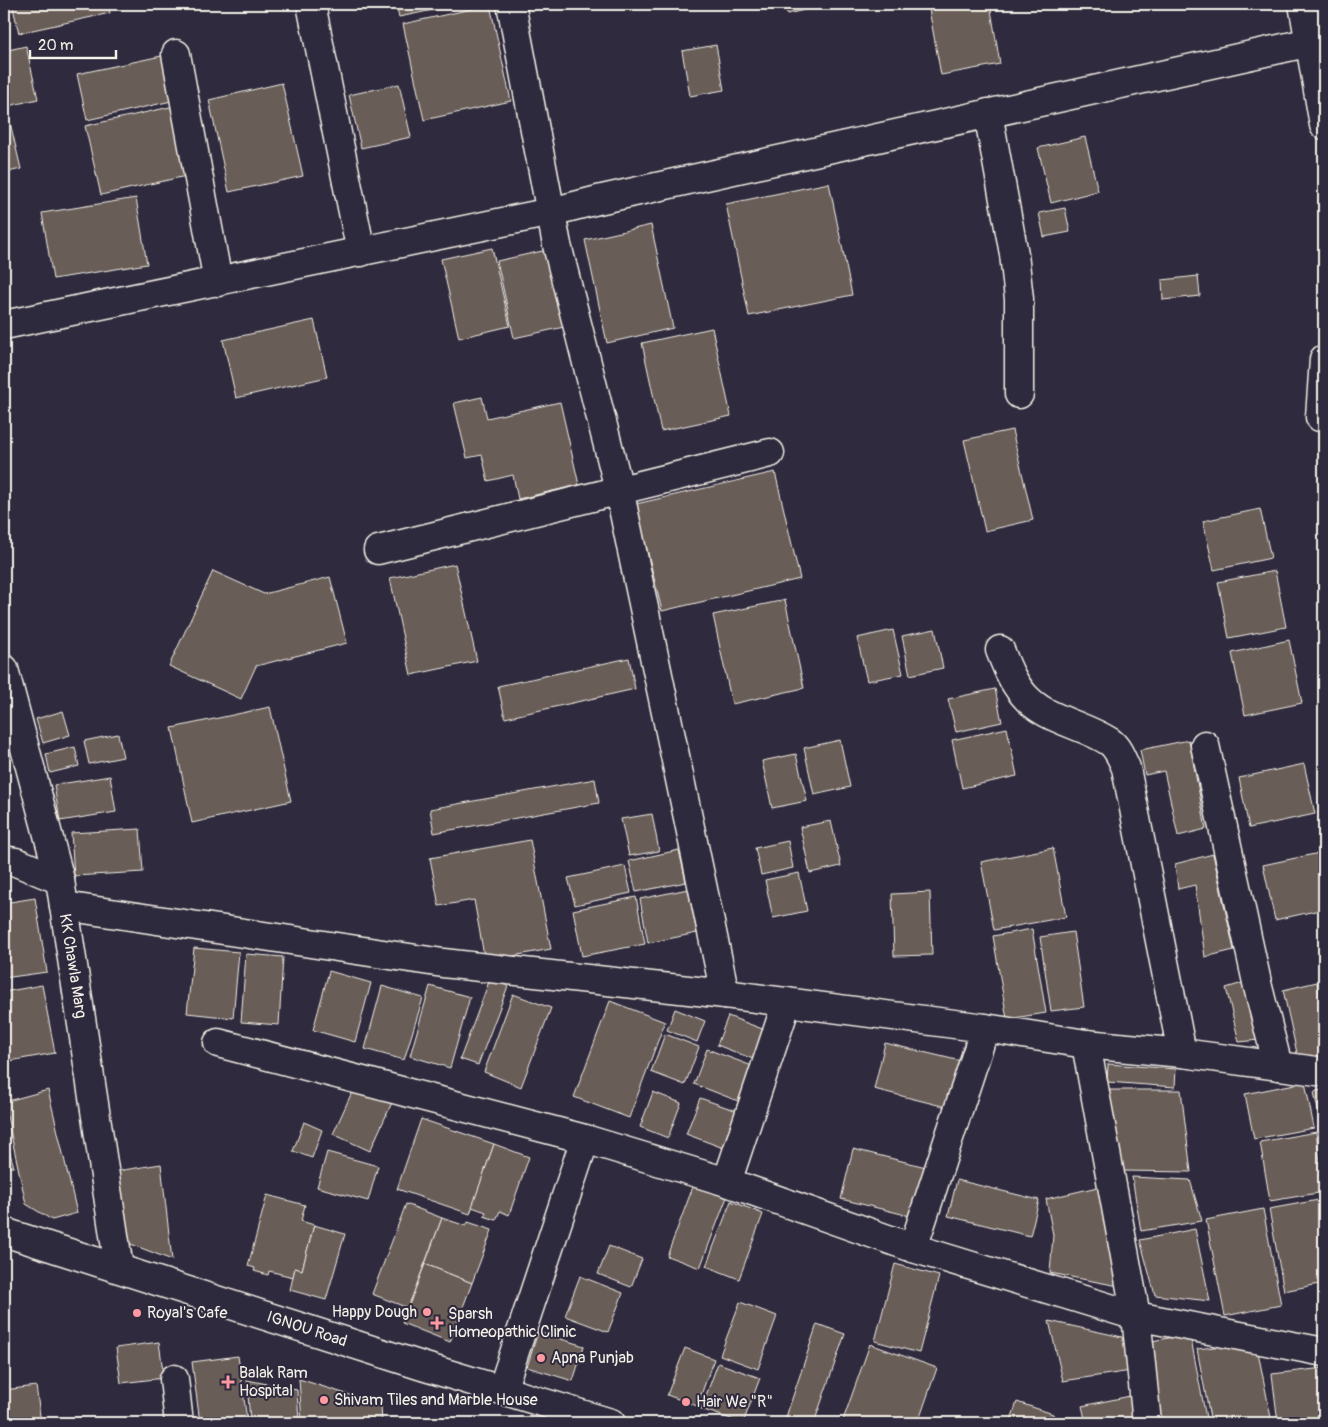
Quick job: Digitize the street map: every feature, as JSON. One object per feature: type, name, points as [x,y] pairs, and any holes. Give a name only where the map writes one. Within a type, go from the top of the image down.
[{"type":"street","points":[[310,4],[361,252]]},
{"type":"street","points":[[511,4],[557,245],[619,490],[725,994]]},
{"type":"street","points":[[1303,4],[1317,41],[1324,125]]},
{"type":"street","points":[[4,325],[551,212],[1317,41]]},
{"type":"street","points":[[176,54],[218,282]]},
{"type":"street","points":[[988,113],[1019,299],[1019,394]]},
{"type":"street","points":[[1320,417],[1324,359]]},
{"type":"street","points":[[378,550],[770,453]]},
{"type":"street","points":[[1000,650],[1011,676],[1023,695],[1038,707],[1110,743],[1120,754],[1126,768],[1182,1053]]},
{"type":"street","name":"KK Chawla Marg","points":[[4,669],[60,880],[120,1268]]},
{"type":"street","points":[[1206,745],[1258,988],[1278,1066]]},
{"type":"street","points":[[4,860],[16,862],[60,880]]},
{"type":"street","points":[[64,906],[443,963],[725,994],[985,1028],[1086,1044],[1182,1053],[1324,1072]]},
{"type":"street","points":[[727,1182],[787,1002]]},
{"type":"street","points":[[913,1248],[985,1028]]},
{"type":"street","points":[[218,1043],[585,1140],[727,1182],[913,1248],[1136,1316],[1324,1352]]},
{"type":"street","points":[[1086,1044],[1136,1316],[1147,1423]]},
{"type":"street","points":[[502,1390],[585,1140]]},
{"type":"street","name":"IGNOU Road","points":[[4,1232],[611,1423]]},
{"type":"street","points":[[174,1379],[179,1423]]},
{"type":"building","points":[[12,4],[108,4],[110,13],[19,33]]},
{"type":"building","points":[[396,4],[462,4],[399,17]]},
{"type":"building","points":[[785,4],[826,4],[826,5],[787,14]]},
{"type":"building","points":[[928,4],[990,4],[1000,64],[941,75]]},
{"type":"building","points":[[490,5],[511,101],[424,120],[403,24]]},
{"type":"building","points":[[716,45],[724,90],[690,96],[682,51]]},
{"type":"building","points":[[26,46],[38,99],[4,107],[4,51]]},
{"type":"building","points":[[166,55],[176,100],[87,120],[77,74]]},
{"type":"building","points":[[282,83],[303,176],[229,192],[209,100]]},
{"type":"building","points":[[399,84],[411,137],[361,148],[349,95]]},
{"type":"building","points":[[179,105],[195,174],[101,195],[85,126]]},
{"type":"building","points":[[8,114],[21,169],[4,173],[4,115]]},
{"type":"building","points":[[1085,137],[1098,191],[1051,203],[1038,148]]},
{"type":"building","points":[[829,183],[852,295],[749,316],[726,204]]},
{"type":"building","points":[[136,198],[147,264],[53,279],[42,213]]},
{"type":"building","points":[[1065,208],[1070,232],[1044,237],[1039,213]]},
{"type":"building","points":[[651,225],[673,328],[607,343],[585,240]]},
{"type":"building","points":[[492,248],[510,326],[459,338],[441,259]]},
{"type":"building","points":[[547,250],[564,327],[514,338],[497,261]]},
{"type":"building","points":[[1198,276],[1200,296],[1163,300],[1162,280]]},
{"type":"building","points":[[314,320],[327,377],[236,398],[223,340]]},
{"type":"building","points":[[712,328],[731,416],[661,431],[642,343]]},
{"type":"building","points":[[482,397],[487,418],[560,402],[579,485],[518,499],[513,475],[488,481],[482,455],[467,458],[454,403]]},
{"type":"building","points":[[1012,430],[1033,520],[985,531],[964,440]]},
{"type":"building","points":[[775,472],[800,579],[662,611],[636,504]]},
{"type":"building","points":[[1260,509],[1271,558],[1214,570],[1203,521]]},
{"type":"building","points":[[455,564],[477,661],[411,675],[390,578]]},
{"type":"building","points":[[213,571],[264,594],[330,577],[347,643],[256,666],[241,699],[169,666]]},
{"type":"building","points":[[1275,571],[1286,627],[1229,638],[1218,582]]},
{"type":"building","points":[[785,600],[804,688],[732,704],[713,615]]},
{"type":"building","points":[[935,629],[943,668],[910,675],[902,636]]},
{"type":"building","points":[[893,630],[903,674],[867,681],[857,638]]},
{"type":"building","points":[[1289,640],[1302,703],[1245,715],[1232,653]]},
{"type":"building","points":[[629,658],[635,689],[505,718],[498,686]]},
{"type":"building","points":[[995,689],[1002,722],[956,732],[948,699]]},
{"type":"building","points":[[270,707],[291,801],[192,823],[172,728]]},
{"type":"building","points":[[63,711],[70,735],[43,743],[36,719]]},
{"type":"building","points":[[1007,728],[1017,776],[962,788],[952,740]]},
{"type":"building","points":[[118,734],[123,757],[89,764],[84,741]]},
{"type":"building","points":[[840,740],[850,787],[814,795],[804,748]]},
{"type":"building","points":[[1189,740],[1206,829],[1178,836],[1164,771],[1145,775],[1140,750]]},
{"type":"building","points":[[75,747],[79,766],[50,773],[46,754]]},
{"type":"building","points":[[796,754],[807,801],[772,808],[762,761]]},
{"type":"building","points":[[1304,764],[1315,814],[1249,828],[1239,778]]},
{"type":"building","points":[[110,776],[116,812],[60,821],[54,785]]},
{"type":"building","points":[[595,779],[599,803],[434,833],[430,809]]},
{"type":"building","points":[[652,814],[659,851],[629,856],[621,819]]},
{"type":"building","points":[[831,821],[841,866],[810,873],[800,827]]},
{"type":"building","points":[[140,829],[143,872],[74,876],[71,833]]},
{"type":"building","points":[[530,840],[551,949],[485,961],[474,900],[439,906],[430,858]]},
{"type":"building","points":[[788,841],[793,868],[761,875],[755,848]]},
{"type":"building","points":[[1053,848],[1066,917],[994,930],[981,862]]},
{"type":"building","points":[[679,850],[686,882],[636,892],[629,861]]},
{"type":"building","points":[[1324,852],[1324,909],[1275,920],[1263,865]]},
{"type":"building","points":[[1213,854],[1234,950],[1205,957],[1195,885],[1178,889],[1175,864]]},
{"type":"building","points":[[625,866],[631,893],[575,905],[568,878]]},
{"type":"building","points":[[799,873],[807,911],[773,918],[765,880]]},
{"type":"building","points":[[688,889],[697,933],[648,943],[640,899]]},
{"type":"building","points":[[930,892],[932,955],[894,956],[892,894]]},
{"type":"building","points":[[636,897],[645,944],[582,956],[573,910]]},
{"type":"building","points":[[35,898],[47,972],[4,978],[4,903]]},
{"type":"building","points":[[1032,929],[1046,1013],[1007,1019],[993,936]]},
{"type":"building","points":[[1073,932],[1084,1007],[1051,1011],[1040,937]]},
{"type":"building","points":[[194,948],[239,952],[233,1018],[187,1013]]},
{"type":"building","points":[[246,954],[283,957],[279,1025],[241,1022]]},
{"type":"building","points":[[329,971],[371,983],[355,1042],[313,1030]]},
{"type":"building","points":[[490,979],[508,986],[478,1065],[460,1059]]},
{"type":"building","points":[[1246,982],[1259,1040],[1239,1042],[1226,988]]},
{"type":"building","points":[[1317,982],[1324,1017],[1324,1057],[1299,1062],[1283,990]]},
{"type":"building","points":[[42,985],[55,1053],[4,1062],[4,992]]},
{"type":"building","points":[[382,986],[423,998],[404,1060],[365,1049]]},
{"type":"building","points":[[430,986],[470,997],[450,1068],[410,1056]]},
{"type":"building","points":[[513,994],[551,1008],[521,1087],[484,1072]]},
{"type":"building","points":[[610,1001],[665,1022],[629,1118],[574,1097]]},
{"type":"building","points":[[675,1009],[705,1021],[697,1042],[667,1030]]},
{"type":"building","points":[[728,1016],[765,1030],[753,1059],[717,1045]]},
{"type":"building","points":[[665,1034],[699,1047],[685,1085],[651,1072]]},
{"type":"building","points":[[885,1043],[969,1063],[958,1110],[874,1089]]},
{"type":"building","points":[[707,1049],[752,1066],[738,1101],[694,1084]]},
{"type":"building","points":[[1108,1064],[1176,1069],[1175,1087],[1107,1082]]},
{"type":"building","points":[[357,1081],[394,1098],[370,1151],[333,1134]]},
{"type":"building","points":[[1305,1082],[1314,1128],[1254,1139],[1245,1094]]},
{"type":"building","points":[[1324,1089],[1324,1137],[1314,1092]]},
{"type":"building","points":[[48,1090],[77,1213],[52,1220],[26,1204],[4,1102]]},
{"type":"building","points":[[1107,1090],[1181,1090],[1191,1172],[1121,1171]]},
{"type":"building","points":[[653,1092],[681,1103],[668,1138],[640,1127]]},
{"type":"building","points":[[700,1098],[740,1112],[726,1149],[686,1134]]},
{"type":"building","points":[[421,1119],[494,1144],[470,1214],[397,1189]]},
{"type":"building","points":[[304,1122],[322,1130],[312,1158],[293,1151]]},
{"type":"building","points":[[1316,1132],[1324,1192],[1270,1201],[1260,1142]]},
{"type":"building","points":[[4,1133],[14,1167],[4,1167]]},
{"type":"building","points":[[494,1144],[529,1157],[509,1215],[500,1211],[496,1220],[484,1216],[486,1212],[472,1207]]},
{"type":"building","points":[[853,1149],[926,1167],[914,1217],[841,1199]]},
{"type":"building","points":[[327,1152],[378,1166],[368,1201],[317,1187]]},
{"type":"building","points":[[161,1164],[172,1260],[123,1241],[111,1172]]},
{"type":"building","points":[[1132,1177],[1190,1180],[1202,1221],[1141,1231]]},
{"type":"building","points":[[957,1180],[1039,1200],[1030,1236],[948,1216]]},
{"type":"building","points":[[694,1184],[727,1197],[700,1268],[667,1256]]},
{"type":"building","points":[[1106,1185],[1124,1287],[1050,1273],[1053,1235],[1046,1199]]},
{"type":"building","points":[[267,1195],[305,1205],[301,1221],[314,1225],[302,1270],[295,1268],[293,1277],[269,1271],[268,1275],[254,1271],[255,1268],[248,1266]]},
{"type":"building","points":[[1324,1199],[1324,1283],[1284,1291],[1269,1209]]},
{"type":"building","points":[[731,1201],[763,1214],[739,1279],[706,1266]]},
{"type":"building","points":[[406,1204],[442,1218],[408,1308],[372,1294]]},
{"type":"building","points":[[1263,1209],[1281,1305],[1225,1316],[1206,1220]]},
{"type":"building","points":[[442,1218],[466,1226],[468,1222],[492,1230],[472,1283],[425,1264]]},
{"type":"building","points":[[314,1225],[345,1234],[326,1300],[290,1290],[295,1268],[302,1270]]},
{"type":"building","points":[[1195,1229],[1210,1301],[1155,1295],[1140,1240]]},
{"type":"building","points":[[609,1246],[642,1259],[631,1287],[598,1274]]},
{"type":"building","points":[[425,1264],[472,1283],[450,1342],[402,1323]]},
{"type":"building","points":[[895,1264],[939,1276],[919,1353],[875,1341]]},
{"type":"building","points":[[580,1276],[623,1293],[608,1332],[565,1316]]},
{"type":"building","points":[[740,1302],[777,1316],[758,1369],[720,1355]]},
{"type":"building","points":[[1049,1321],[1122,1337],[1131,1371],[1063,1381]]},
{"type":"building","points":[[817,1324],[845,1334],[814,1423],[784,1423]]},
{"type":"building","points":[[538,1332],[584,1346],[573,1381],[527,1367]]},
{"type":"building","points":[[1190,1334],[1207,1423],[1161,1423],[1146,1342]]},
{"type":"building","points":[[159,1342],[164,1378],[121,1383],[116,1348]]},
{"type":"building","points":[[1256,1342],[1272,1423],[1211,1423],[1197,1349]]},
{"type":"building","points":[[870,1344],[937,1368],[918,1423],[842,1423]]},
{"type":"building","points":[[685,1348],[714,1359],[697,1406],[667,1395]]},
{"type":"building","points":[[238,1356],[247,1420],[200,1423],[192,1362]]},
{"type":"building","points":[[718,1363],[760,1378],[743,1423],[701,1409]]},
{"type":"building","points":[[1324,1368],[1324,1423],[1278,1423],[1272,1374]]},
{"type":"building","points":[[299,1379],[381,1405],[382,1423],[302,1423]]},
{"type":"building","points":[[247,1380],[297,1390],[299,1423],[250,1423]]},
{"type":"building","points":[[36,1386],[41,1423],[4,1423],[4,1390]]},
{"type":"building","points":[[1135,1395],[1141,1423],[1086,1423],[1082,1406]]},
{"type":"building","points":[[1017,1402],[1053,1414],[1055,1423],[1010,1423]]},
{"type":"place","name":"Happy Dough","points":[[427,1312]]},
{"type":"place","name":"Royal's Cafe","points":[[137,1313]]},
{"type":"place","name":"Sparsh Homeopathic Clinic","points":[[437,1323]]},
{"type":"place","name":"Apna Punjab","points":[[541,1358]]},
{"type":"place","name":"Balak Ram Hospital","points":[[228,1382]]},
{"type":"place","name":"Shivam Tiles and Marble House","points":[[324,1400]]},
{"type":"place","name":"Hair We \"R\"","points":[[686,1402]]}]
